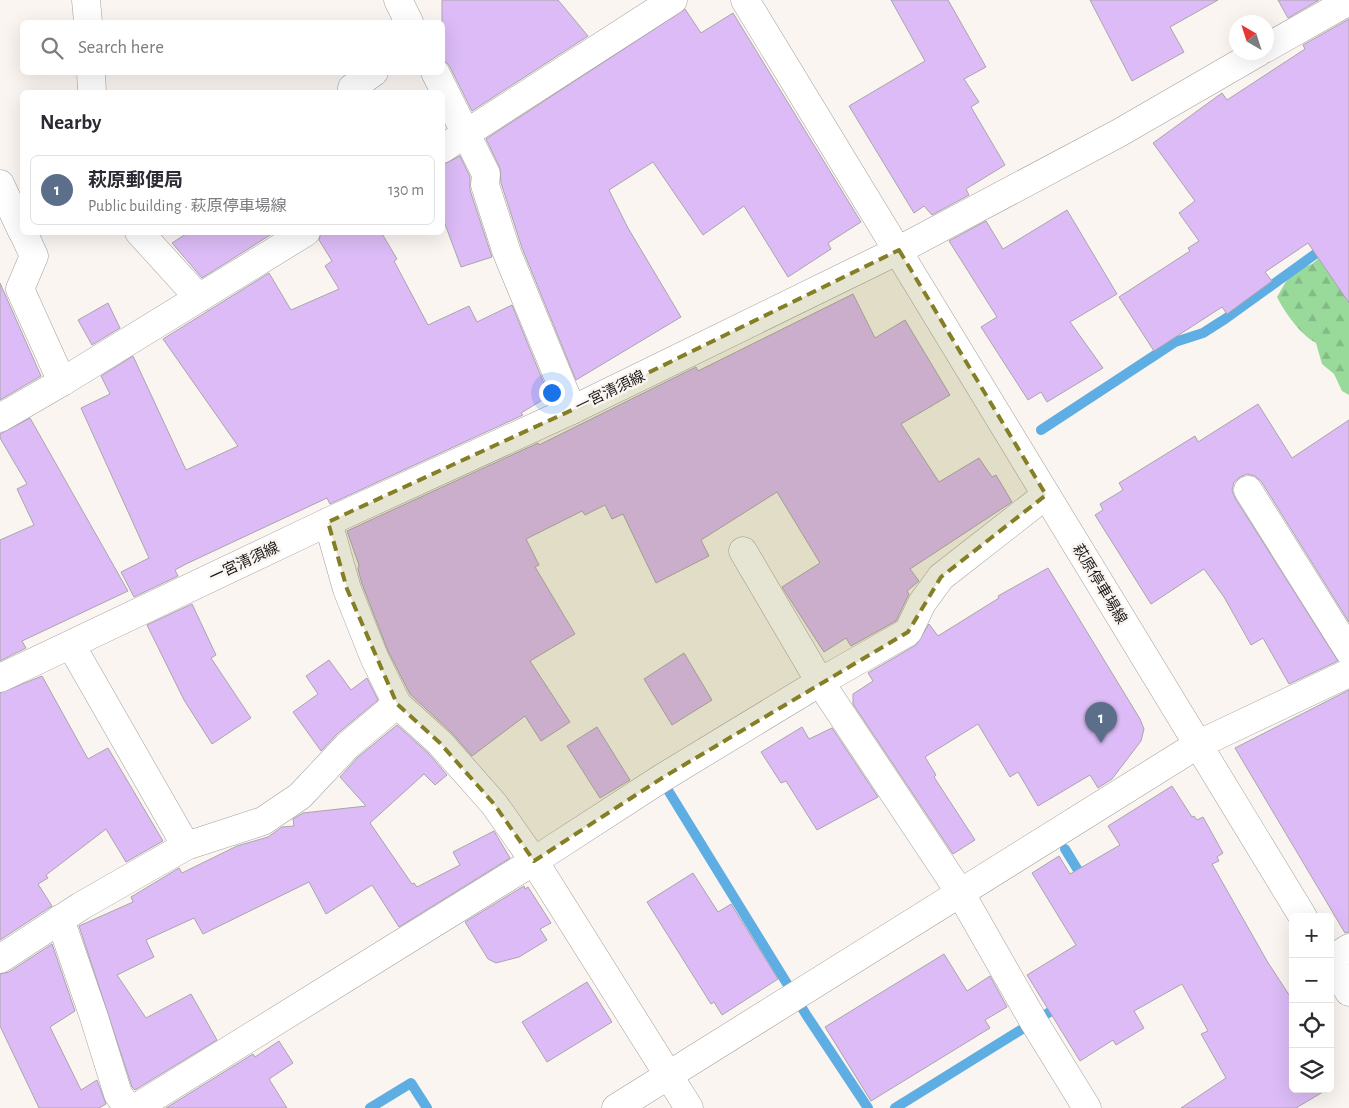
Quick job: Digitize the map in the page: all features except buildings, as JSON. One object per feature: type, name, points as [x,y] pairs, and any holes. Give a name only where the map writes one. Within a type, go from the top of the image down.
[{"type":"street","points":[[86,0],[88,20]]},
{"type":"street","points":[[398,0],[408,20]]},
{"type":"street","points":[[445,147],[674,0]]},
{"type":"street","points":[[745,0],[899,250]]},
{"type":"street","points":[[1274,43],[1349,1]]},
{"type":"street","name":"一宮清須線","points":[[0,678],[328,522],[572,410],[899,250],[1119,133],[1246,60]]},
{"type":"street","points":[[91,75],[92,90]]},
{"type":"street","points":[[352,88],[370,75]]},
{"type":"street","points":[[437,75],[444,90]]},
{"type":"street","points":[[445,91],[486,174],[485,185],[507,253],[572,410]]},
{"type":"street","points":[[0,184],[20,226]]},
{"type":"street","points":[[24,235],[34,256],[20,289],[62,382]]},
{"type":"street","points":[[142,235],[199,298]]},
{"type":"street","points":[[0,418],[301,235]]},
{"type":"street","name":"萩原停車場線","points":[[899,250],[1196,745],[1301,913]]},
{"type":"street","points":[[1248,490],[1349,651]]},
{"type":"street","points":[[136,1108],[534,861],[662,778],[820,682],[908,632],[922,603],[941,577],[1046,495]]},
{"type":"street","points":[[328,522],[347,589],[374,657],[397,704],[440,742],[494,804],[534,861],[689,1108]]},
{"type":"street","points":[[743,551],[820,682],[961,894],[1034,1022],[1087,1108]]},
{"type":"street","points":[[71,644],[186,846]]},
{"type":"street","points":[[616,1108],[961,894],[1196,745],[1349,674]]},
{"type":"street","points":[[0,959],[60,919],[186,846],[263,820],[292,801],[348,746],[397,704]]},
{"type":"street","points":[[60,919],[118,1094],[128,1108]]},
{"type":"street","points":[[1334,958],[1349,948]]},
{"type":"street","points":[[1334,968],[1349,992]]},
{"type":"highlighted area","points":[[899,250],[1046,495],[941,577],[908,632],[662,778],[534,861],[494,804],[440,743],[397,704],[347,589],[328,522],[572,410]]},
{"type":"green space","points":[[1349,234],[1349,395],[1342,391],[1334,374],[1322,364],[1316,343],[1294,323],[1277,297],[1294,271],[1312,264]]},
{"type":"waterway","points":[[1041,430],[1175,342],[1203,333],[1225,319],[1325,247]]},
{"type":"waterway","points":[[666,787],[807,1016],[868,1108]]},
{"type":"waterway","points":[[1065,849],[1084,880]]},
{"type":"waterway","points":[[895,1108],[1061,1005]]},
{"type":"waterway","points":[[370,1108],[411,1083],[427,1108]]},
{"type":"place","name":"萩原郵便局","points":[[1101,743]]}]
